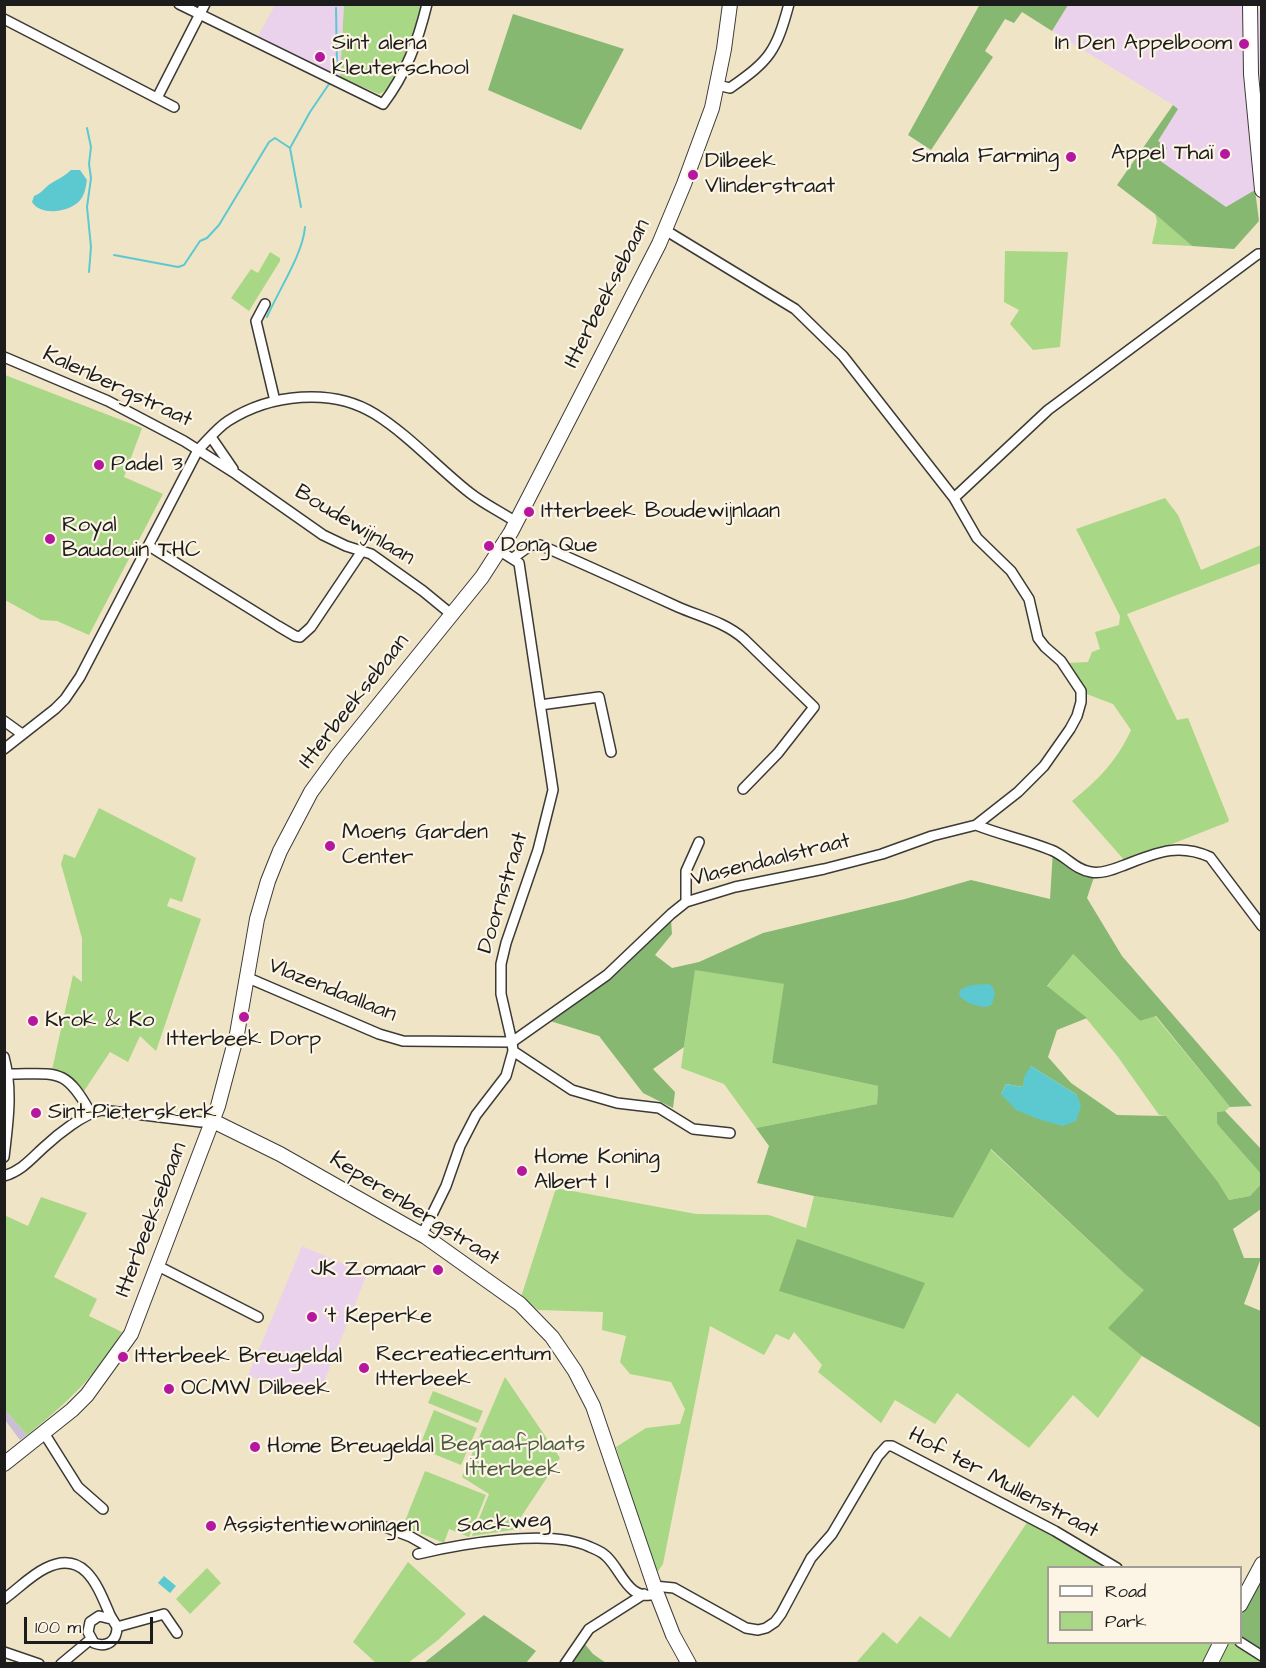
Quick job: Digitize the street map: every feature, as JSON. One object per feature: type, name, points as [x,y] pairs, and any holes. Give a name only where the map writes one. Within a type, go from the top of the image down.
[{"type":"main road","name":"Itterbeeksebaan","points":[[4,1464],[87,1395],[131,1334],[213,1121],[237,1034],[257,919],[268,881],[290,830],[338,755],[500,551],[516,522],[665,230],[712,108],[730,4]]},
{"type":"main road","points":[[1250,4],[1251,74],[1262,190]]},
{"type":"main road","name":"Keperenbergstraat","points":[[213,1121],[280,1154],[452,1254],[520,1304],[552,1337],[575,1371],[592,1406],[652,1591],[689,1664]]},
{"type":"main road","points":[[1242,1601],[1262,1564]]},
{"type":"main road","points":[[1210,1664],[1220,1644]]},
{"type":"street","points":[[179,4],[383,104],[396,86],[413,52],[427,4]]},
{"type":"street","points":[[157,98],[205,4]]},
{"type":"street","points":[[717,85],[730,88],[759,67],[772,51],[782,30],[789,4]]},
{"type":"street","points":[[4,19],[174,107]]},
{"type":"street","points":[[665,230],[795,309],[843,356],[954,498],[977,538],[1019,582],[1029,598],[1038,638],[1061,662],[1081,691],[1077,716],[1044,766],[1018,792],[980,823]]},
{"type":"street","points":[[954,498],[1047,410],[1260,254]]},
{"type":"street","points":[[265,304],[256,321],[275,401]]},
{"type":"street","name":"Kalenbergstraat","points":[[4,357],[108,401],[198,450],[226,421],[275,401],[314,397],[344,401],[366,409],[394,427],[471,494],[516,522]]},
{"type":"street","name":"Boudewijnlaan","points":[[211,437],[236,474]]},
{"type":"street","points":[[4,749],[46,718],[70,692],[80,677],[198,450]]},
{"type":"street","name":"Boudewijnlaan","points":[[198,450],[323,535],[371,554],[451,614]]},
{"type":"street","points":[[500,551],[513,558],[531,545],[540,545],[690,612],[716,621],[734,630],[814,707],[778,753],[743,789]]},
{"type":"street","points":[[149,546],[278,626],[300,637],[311,627],[362,551]]},
{"type":"street","name":"Doornstraat","points":[[512,1046],[501,994],[501,964],[538,850],[553,790],[519,563],[513,558]]},
{"type":"street","points":[[540,705],[599,697],[611,752]]},
{"type":"street","points":[[4,721],[22,734]]},
{"type":"street","points":[[980,823],[1053,850],[1082,870],[1092,873],[1110,871],[1164,851],[1181,849],[1198,852],[1210,857],[1262,926]]},
{"type":"street","name":"Vlasendaalstraat","points":[[512,1046],[607,975],[686,902],[735,887],[824,869],[882,854],[932,836],[980,823]]},
{"type":"street","points":[[686,902],[686,871],[699,842]]},
{"type":"street","name":"Vlazendaallaan","points":[[246,977],[379,1034],[403,1041],[512,1046]]},
{"type":"street","points":[[422,1235],[446,1186],[460,1146],[476,1114],[491,1098],[506,1076],[512,1046],[572,1090],[617,1103],[659,1108],[687,1127],[730,1133]]},
{"type":"street","points":[[4,1057],[9,1074],[9,1104],[4,1157]]},
{"type":"street","points":[[9,1074],[43,1074],[65,1078],[77,1091],[90,1112]]},
{"type":"street","points":[[4,1176],[18,1171],[43,1148],[90,1112],[115,1110],[201,1122],[213,1121]]},
{"type":"street","points":[[158,1266],[258,1317]]},
{"type":"street","points":[[44,1433],[78,1487],[103,1509]]},
{"type":"street","name":"Hof ter Mullenstraat","points":[[652,1591],[674,1588],[746,1628],[758,1630],[770,1626],[781,1614],[811,1558],[832,1534],[878,1456],[887,1446],[892,1446],[1045,1525],[1114,1566]]},
{"type":"street","points":[[385,1527],[411,1537],[434,1550]]},
{"type":"street","name":"Sackweg","points":[[418,1554],[530,1538],[556,1538],[590,1546],[607,1556],[633,1591],[652,1591]]},
{"type":"street","points":[[4,1599],[46,1568],[64,1563],[82,1567],[96,1583],[106,1603],[114,1623],[114,1639],[111,1643],[99,1645],[90,1639],[88,1627],[94,1618],[104,1616],[114,1623],[164,1614],[177,1633]]},
{"type":"street","points":[[565,1664],[589,1629],[652,1591]]},
{"type":"street","points":[[61,1664],[90,1639]]},
{"type":"street","points":[[1242,1643],[1262,1656]]},
{"type":"street","points":[[4,1652],[39,1664]]},
{"type":"shaded area","points":[[1247,4],[1262,13],[1261,85],[1248,89],[1255,190],[1227,208],[1159,160],[1158,141],[1178,108],[1052,31],[1068,5]]},
{"type":"shaded area","name":"Sint alena kleuterschool","points":[[275,5],[344,5],[340,77],[258,36]]},
{"type":"shaded area","name":"'t Keperke","points":[[302,1246],[367,1274],[318,1397],[248,1376]]},
{"type":"shaded area","points":[[5,1410],[27,1435],[20,1440],[5,1420]]},
{"type":"green space","points":[[422,4],[414,40],[401,68],[387,89],[379,94],[340,77],[344,5]]},
{"type":"green space","points":[[980,4],[1068,5],[1052,31],[1022,12],[1014,23],[1005,19],[985,51],[993,57],[931,150],[908,135]]},
{"type":"green space","points":[[513,14],[624,49],[581,130],[488,90]]},
{"type":"green space","points":[[1173,105],[1178,109],[1158,141],[1167,148],[1159,160],[1226,207],[1255,190],[1259,221],[1234,249],[1192,246],[1117,185]]},
{"type":"green space","points":[[1155,214],[1192,246],[1152,244],[1157,221]]},
{"type":"green space","points":[[1005,251],[1068,252],[1060,347],[1033,350],[1010,324],[1019,310],[1004,302]]},
{"type":"green space","points":[[270,252],[280,258],[280,261],[249,311],[231,298],[251,269],[258,273]]},
{"type":"green space","name":"Royal Baudouin THC","points":[[5,375],[142,428],[124,477],[163,494],[89,635],[57,621],[41,620],[5,600]]},
{"type":"green space","points":[[1165,498],[1178,515],[1201,570],[1261,545],[1261,563],[1127,614],[1177,720],[1188,718],[1229,820],[1126,862],[1072,801],[1106,769],[1120,751],[1131,730],[1113,704],[1084,693],[1066,663],[1088,662],[1092,652],[1100,649],[1095,632],[1119,625],[1120,616],[1076,529]]},
{"type":"green space","points":[[99,808],[196,858],[182,902],[170,898],[167,906],[201,919],[156,1051],[140,1036],[128,1062],[110,1052],[84,1091],[69,1075],[52,1070],[73,975],[82,982],[82,938],[61,864],[64,854],[75,858]]},
{"type":"green space","points":[[1053,850],[1092,873],[1094,877],[1087,898],[1122,956],[1252,1106],[1230,1107],[1156,1016],[1140,1021],[1073,954],[1047,986],[1087,1018],[1057,1030],[1048,1057],[1071,1083],[1117,1115],[1166,1116],[1218,1182],[1229,1200],[1250,1196],[1261,1184],[1261,1209],[1233,1229],[1244,1258],[1261,1258],[1244,1304],[1261,1311],[1261,1428],[1142,1356],[1108,1328],[1144,1290],[991,1149],[953,1218],[814,1196],[757,1183],[769,1146],[756,1128],[877,1104],[878,1086],[772,1063],[784,984],[695,970],[684,1047],[653,1069],[675,1092],[673,1108],[643,1093],[599,1036],[550,1021],[621,970],[671,920],[672,934],[655,955],[672,968],[699,962],[763,933],[905,899],[971,880],[1050,899]],"holes":[[[1031,1066],[1077,1095],[1001,1094],[1006,1084],[1023,1087]]]},
{"type":"green space","points":[[1072,953],[1140,1021],[1155,1016],[1230,1107],[1225,1111],[1217,1112],[1217,1124],[1261,1174],[1261,1184],[1250,1196],[1229,1200],[1218,1182],[1166,1116],[1159,1115],[1118,1057],[1086,1018],[1047,987]]},
{"type":"green space","points":[[695,969],[785,984],[772,1063],[878,1086],[877,1104],[756,1128],[724,1084],[681,1068]]},
{"type":"green space","points":[[1225,1111],[1261,1149],[1261,1174],[1217,1124],[1217,1112]]},
{"type":"green space","points":[[990,1149],[1145,1290],[1109,1328],[1142,1356],[1098,1418],[1073,1395],[1029,1448],[957,1393],[935,1424],[895,1400],[881,1423],[818,1372],[822,1365],[794,1332],[789,1340],[776,1334],[764,1355],[710,1326],[663,1564],[656,1574],[616,1447],[646,1428],[680,1424],[685,1409],[671,1382],[630,1374],[620,1362],[626,1336],[602,1330],[603,1312],[538,1310],[521,1297],[556,1188],[696,1214],[769,1215],[806,1228],[814,1196],[953,1218]]},
{"type":"green space","points":[[41,1197],[87,1213],[54,1277],[97,1299],[89,1316],[122,1332],[91,1376],[55,1412],[27,1435],[5,1410],[4,1215],[28,1226]]},
{"type":"green space","points":[[797,1239],[925,1283],[904,1329],[779,1291]]},
{"type":"green space","name":"Begraafplaats Itterbeek","points":[[505,1377],[560,1458],[517,1523],[524,1528],[472,1536],[489,1494],[462,1477]]},
{"type":"green space","points":[[433,1391],[483,1411],[478,1423],[428,1403]]},
{"type":"green space","points":[[434,1410],[477,1428],[461,1465],[419,1448]]},
{"type":"green space","points":[[425,1471],[486,1495],[469,1537],[449,1529],[444,1543],[403,1526]]},
{"type":"green space","points":[[1028,1521],[1103,1566],[1047,1566],[1047,1644],[1213,1644],[1203,1663],[855,1664],[883,1632],[897,1644],[920,1616],[950,1638]]},
{"type":"green space","points":[[408,1562],[466,1614],[408,1663],[376,1663],[353,1642]]},
{"type":"green space","points":[[207,1568],[221,1583],[190,1614],[176,1599]]},
{"type":"green space","points":[[1261,1576],[1261,1656],[1242,1643],[1242,1614]]},
{"type":"green space","points":[[484,1615],[536,1651],[526,1663],[424,1663]]},
{"type":"green space","points":[[584,1643],[593,1654],[606,1663],[571,1664]]},
{"type":"green space","points":[[1242,1643],[1261,1656],[1261,1663],[1217,1664],[1227,1644]]},
{"type":"water","points":[[71,170],[80,170],[87,180],[81,199],[64,210],[49,211],[36,207],[32,202],[34,196]]},
{"type":"water","points":[[988,984],[992,986],[995,993],[992,1004],[987,1007],[972,1004],[959,995],[960,990],[971,985]]},
{"type":"water","points":[[1031,1066],[1077,1095],[1081,1106],[1076,1121],[1063,1126],[1041,1120],[1016,1110],[1001,1094],[1006,1084],[1023,1087],[1024,1077]]},
{"type":"water","points":[[164,1576],[176,1586],[170,1593],[158,1583]]},
{"type":"waterway","points":[[336,8],[336,72]]},
{"type":"waterway","points":[[301,207],[290,148],[329,84]]},
{"type":"waterway","points":[[87,128],[91,147],[89,164],[91,178],[87,207],[91,247],[89,272]]},
{"type":"waterway","points":[[114,255],[178,267],[184,265],[200,241],[207,238],[219,225],[269,142],[275,138],[290,148]]},
{"type":"waterway","points":[[267,317],[300,249],[305,227]]},
{"type":"place","name":"In Den Appelboom","points":[[1244,44]]},
{"type":"place","name":"Sint alena kleuterschool","points":[[320,57]]},
{"type":"place","name":"Appel Thaï","points":[[1225,154]]},
{"type":"place","name":"Smala Farming","points":[[1071,157]]},
{"type":"place","name":"Dilbeek Vlinderstraat","points":[[693,175]]},
{"type":"place","name":"Padel 3","points":[[99,465]]},
{"type":"place","name":"Itterbeek Boudewijnlaan","points":[[529,512]]},
{"type":"place","name":"Royal Baudouin THC","points":[[50,539]]},
{"type":"place","name":"Dong Que","points":[[489,546]]},
{"type":"place","name":"Moens Garden Center","points":[[330,846]]},
{"type":"place","name":"Itterbeek Dorp","points":[[244,1017]]},
{"type":"place","name":"Krok & Ko","points":[[33,1021]]},
{"type":"place","name":"Sint-Pieterskerk","points":[[36,1113]]},
{"type":"place","name":"Home Koning Albert I","points":[[522,1171]]},
{"type":"place","name":"JK Zomaar","points":[[438,1270]]},
{"type":"place","name":"'t Keperke","points":[[312,1317]]},
{"type":"place","name":"Itterbeek Breugeldal","points":[[123,1357]]},
{"type":"place","name":"Recreatiecentum Itterbeek","points":[[364,1368]]},
{"type":"place","name":"OCMW Dilbeek","points":[[169,1389]]},
{"type":"place","name":"Home Breugeldal","points":[[255,1447]]},
{"type":"place","name":"Assistentiewoningen","points":[[211,1526]]}]
